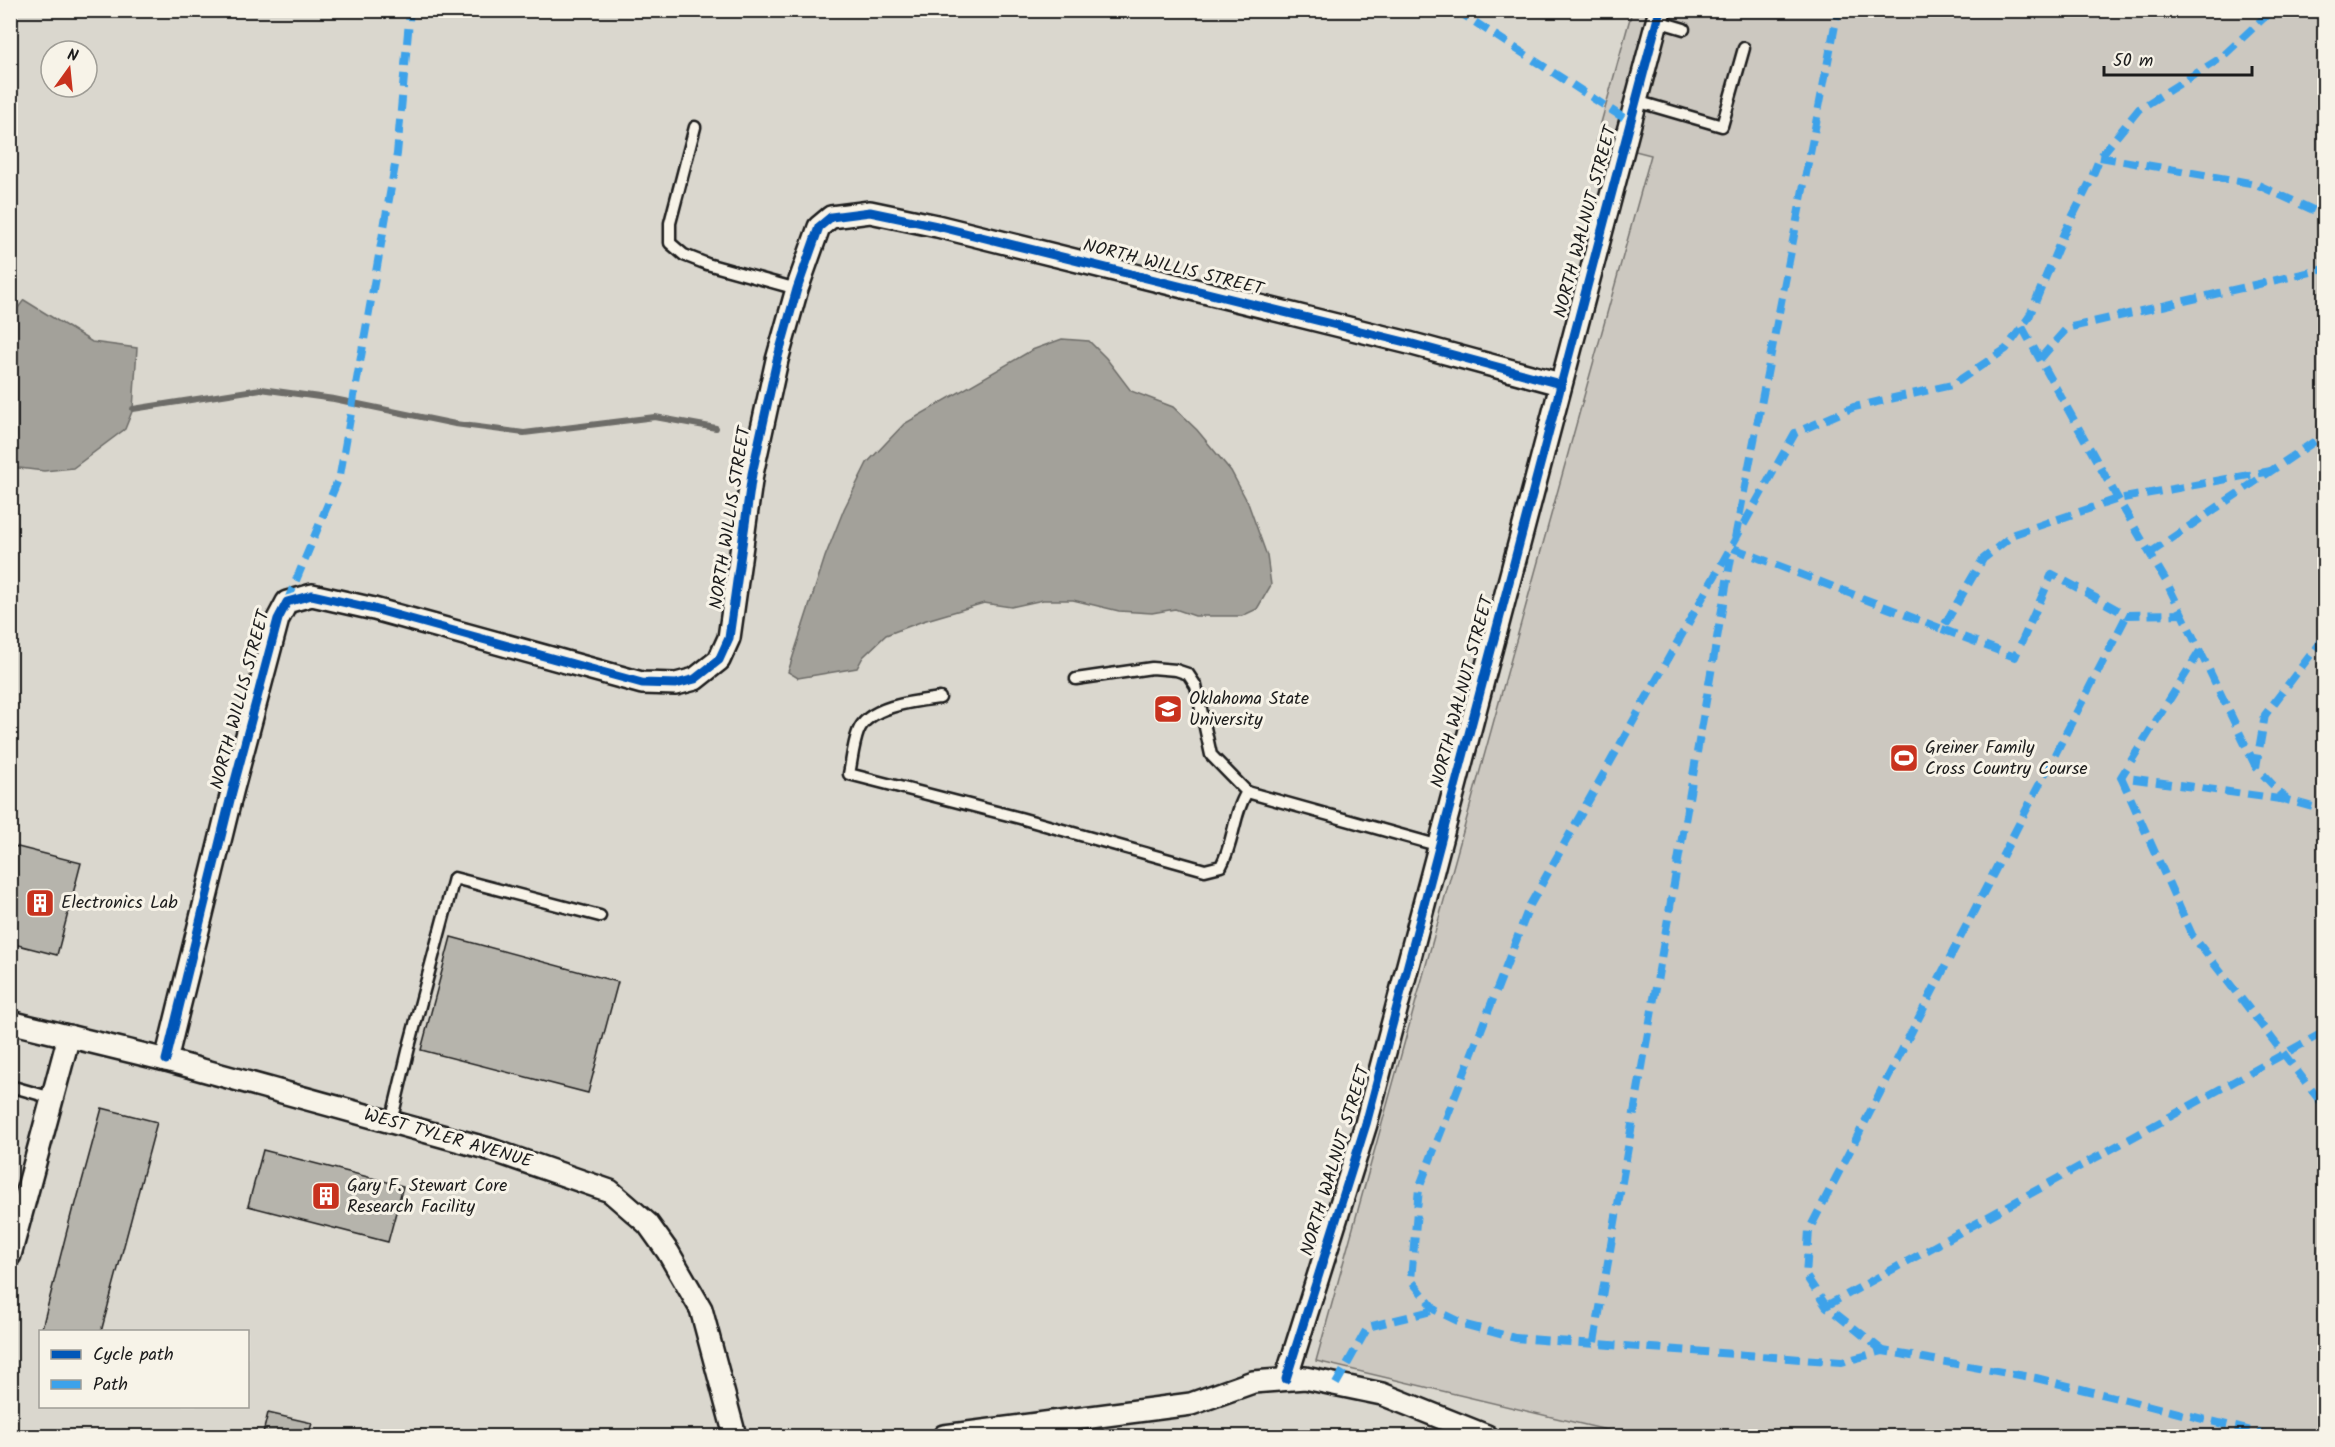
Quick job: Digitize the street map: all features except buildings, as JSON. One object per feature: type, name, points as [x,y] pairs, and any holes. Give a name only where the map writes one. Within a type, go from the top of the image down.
[{"type":"street","name":"NORTH WALNUT STREET","points":[[1286,1379],[1366,1124],[1658,16]]},
{"type":"street","name":"NORTH WILLIS STREET","points":[[166,1060],[278,619],[286,602],[312,595],[374,609],[642,683],[676,684],[695,679],[719,660],[729,638],[752,474],[777,360],[796,289],[819,227],[831,217],[870,212],[1409,343],[1560,384]]},
{"type":"street","name":"WEST TYLER AVENUE","points":[[10,1022],[166,1060],[489,1149],[610,1191],[648,1224],[668,1252],[701,1309],[735,1437]]},
{"type":"street","points":[[10,1255],[14,1227],[69,1036]]},
{"type":"street","points":[[944,1437],[1191,1404],[1252,1382],[1305,1378],[1382,1394],[1487,1437]]},
{"type":"lane","points":[[1658,16],[1684,29]]},
{"type":"lane","points":[[1636,101],[1722,126],[1744,48]]},
{"type":"lane","points":[[694,127],[670,224],[670,243],[684,255],[707,264],[796,289]]},
{"type":"lane","points":[[1076,679],[1152,668],[1176,670],[1188,674],[1197,686],[1211,755],[1247,792],[1440,846]]},
{"type":"lane","points":[[940,698],[915,701],[872,713],[858,730],[849,774],[1020,818],[1205,870],[1221,866],[1225,859],[1241,801],[1247,792]]},
{"type":"lane","points":[[392,1122],[410,1043],[454,878],[600,916]]},
{"type":"lane","points":[[10,1086],[52,1098]]},
{"type":"shaded area","name":"Oklahoma State University","points":[[11,11],[2324,11],[2324,1436],[11,1436]]},
{"type":"shaded area","name":"Greiner Family Cross Country Course","points":[[1632,11],[2324,11],[2324,1436],[1632,1436],[1316,1361],[1651,155],[1596,141]]},
{"type":"shaded area","points":[[24,300],[92,342],[137,348],[133,409],[125,429],[73,468],[44,471],[11,467],[11,317]]},
{"type":"shaded area","points":[[1062,339],[1089,341],[1106,358],[1131,391],[1173,407],[1197,430],[1231,471],[1248,503],[1267,556],[1271,585],[1257,609],[1242,616],[1195,616],[1175,609],[1152,613],[1119,611],[1073,600],[1043,600],[1011,607],[984,603],[923,621],[886,635],[863,657],[857,668],[798,678],[788,672],[825,557],[844,509],[867,463],[904,424],[1032,350]]},
{"type":"waterway","points":[[133,409],[261,389],[334,399],[455,424],[524,433],[655,417],[716,428]]},
{"type":"marked path","points":[[287,602],[340,475],[397,154],[410,10]]},
{"type":"marked path","points":[[1456,10],[1630,122]]},
{"type":"marked path","points":[[1735,538],[1838,10]]},
{"type":"marked path","points":[[2272,10],[2221,58],[2139,109],[2100,157],[2064,233],[2029,317],[2006,349],[1952,385],[1854,407],[1795,433],[1530,905],[1419,1188],[1411,1280],[1435,1310],[1466,1325],[1515,1338],[1842,1362],[1883,1351],[2036,1378],[2272,1436]]},
{"type":"marked path","points":[[2100,157],[2256,184],[2324,215]]},
{"type":"marked path","points":[[2040,359],[2067,328],[2324,269]]},
{"type":"marked path","points":[[2022,327],[2166,581],[2256,767]]},
{"type":"marked path","points":[[2150,553],[2324,435]]},
{"type":"marked path","points":[[1733,548],[1942,629],[1983,559],[2014,534],[2118,499],[2271,471]]},
{"type":"marked path","points":[[1594,1342],[1731,558]]},
{"type":"marked path","points":[[1942,629],[2015,657],[2052,574],[2127,615],[2183,614]]},
{"type":"marked path","points":[[1883,1351],[1826,1306],[1806,1276],[1809,1230],[2127,615]]},
{"type":"marked path","points":[[2324,637],[2265,715],[2256,767],[2287,800],[2324,810]]},
{"type":"marked path","points":[[2200,651],[2121,777],[2287,800]]},
{"type":"marked path","points":[[2121,777],[2192,935],[2324,1106]]},
{"type":"marked path","points":[[1826,1306],[2324,1032]]},
{"type":"marked path","points":[[1336,1384],[1368,1327],[1435,1310]]},
{"type":"cycle path","points":[[1286,1379],[1366,1124],[1660,10]]},
{"type":"cycle path","points":[[166,1060],[232,792],[278,619],[287,602],[312,595],[374,609],[642,683],[676,684],[695,679],[719,660],[729,638],[752,474],[777,360],[797,289],[819,227],[831,217],[870,212],[937,226],[1409,343],[1560,384]]},
{"type":"place","name":"Oklahoma State University","points":[[1168,709]]},
{"type":"place","name":"Greiner Family Cross Country Course","points":[[1904,758]]},
{"type":"place","name":"Electronics Lab","points":[[40,903]]},
{"type":"place","name":"Gary F. Stewart Core Research Facility","points":[[326,1196]]}]
